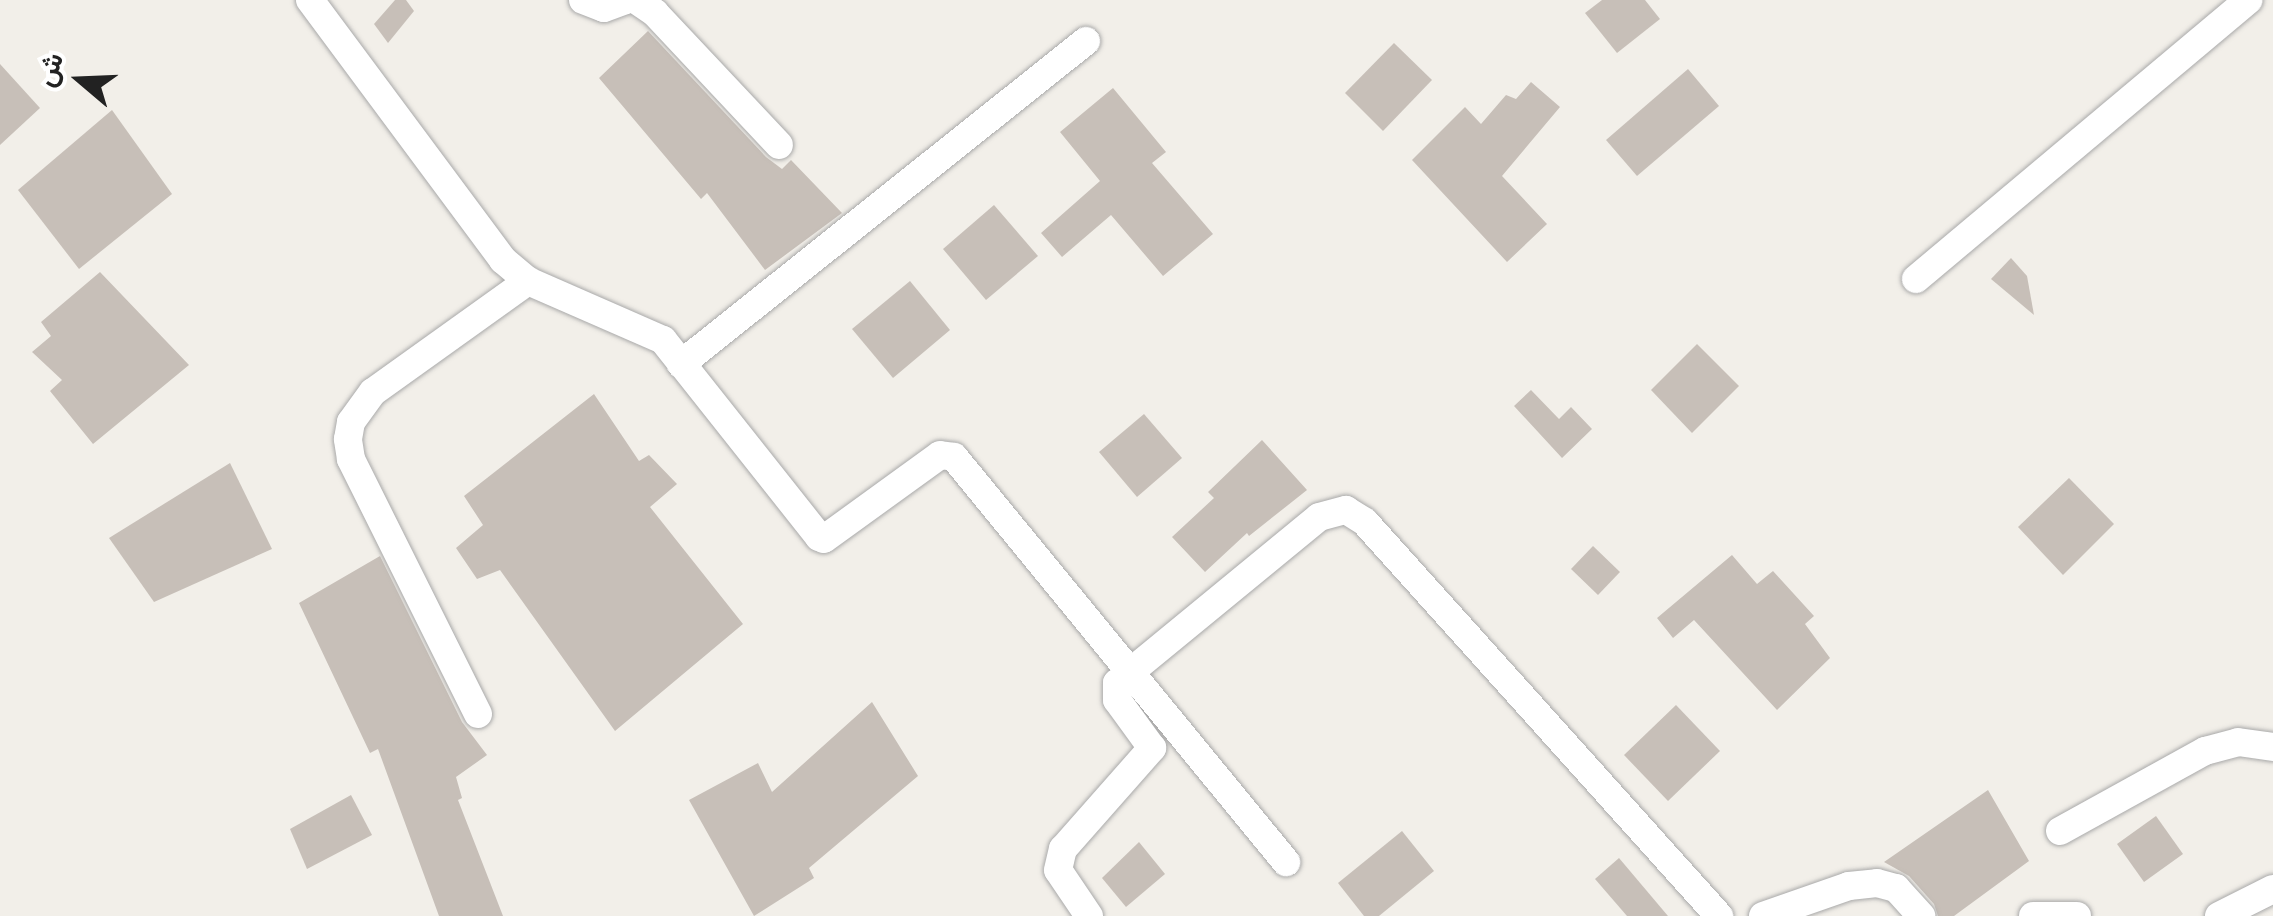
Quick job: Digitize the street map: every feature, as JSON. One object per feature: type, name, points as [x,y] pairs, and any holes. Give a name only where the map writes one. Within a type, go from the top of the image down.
[{"type":"street","points":[[310,0],[503,260],[528,280],[654,335],[822,539],[940,455],[954,457],[1286,862]]},
{"type":"street","points":[[583,0],[604,8],[626,0]]},
{"type":"street","points":[[636,0],[655,13],[779,145]]},
{"type":"street","points":[[1916,279],[2250,0]]},
{"type":"street","points":[[681,364],[1086,41]]},
{"type":"street","points":[[478,714],[351,459],[348,439],[351,422],[373,392],[528,280]]},
{"type":"street","points":[[1089,916],[1058,870],[1063,848],[1152,748],[1117,700],[1117,683],[1319,517],[1346,510],[1365,522],[1719,916]]},
{"type":"street","points":[[2060,831],[2204,751],[2238,742],[2273,747]]},
{"type":"street","points":[[1763,916],[1849,886],[1877,883],[1896,888],[1921,916]]},
{"type":"street","points":[[2219,916],[2273,889]]},
{"type":"street","points":[[2033,916],[2077,916]]},
{"type":"building","points":[[395,0],[406,0],[414,11],[388,43],[374,24]]},
{"type":"building","points":[[1602,0],[1645,0],[1660,19],[1617,53],[1585,13]]},
{"type":"building","points":[[648,31],[766,157],[782,169],[791,160],[842,213],[765,270],[707,193],[701,199],[599,78]]},
{"type":"building","points":[[1394,43],[1432,80],[1383,131],[1345,93]]},
{"type":"building","points":[[0,64],[40,108],[0,145]]},
{"type":"building","points":[[1688,69],[1719,106],[1637,176],[1606,140]]},
{"type":"building","points":[[1531,82],[1560,107],[1502,176],[1547,224],[1507,262],[1412,160],[1465,107],[1481,124],[1506,95],[1516,99]]},
{"type":"building","points":[[1113,88],[1166,152],[1152,163],[1213,234],[1163,276],[1111,215],[1062,257],[1041,233],[1100,181],[1060,132]]},
{"type":"building","points":[[112,110],[172,194],[79,269],[18,190]]},
{"type":"building","points":[[994,205],[1038,256],[986,300],[943,249]]},
{"type":"building","points":[[2011,258],[2027,276],[2034,315],[1991,279]]},
{"type":"building","points":[[100,272],[189,365],[93,444],[50,391],[62,380],[32,352],[51,336],[41,322]]},
{"type":"building","points":[[910,281],[950,330],[893,378],[852,329]]},
{"type":"building","points":[[1697,344],[1739,386],[1692,433],[1651,390]]},
{"type":"building","points":[[1531,390],[1559,419],[1571,407],[1592,429],[1562,458],[1514,406]]},
{"type":"building","points":[[594,394],[639,461],[649,455],[677,484],[650,507],[743,624],[615,731],[500,570],[477,579],[456,548],[483,525],[464,496]]},
{"type":"building","points":[[1144,414],[1182,458],[1137,497],[1099,452]]},
{"type":"building","points":[[1262,440],[1307,490],[1249,536],[1247,533],[1205,572],[1172,537],[1214,498],[1208,492]]},
{"type":"building","points":[[230,463],[272,549],[154,602],[109,538]]},
{"type":"building","points":[[2069,478],[2114,524],[2063,575],[2018,527]]},
{"type":"building","points":[[1593,546],[1620,572],[1598,595],[1571,569]]},
{"type":"building","points":[[1732,555],[1757,584],[1773,571],[1814,616],[1805,624],[1830,658],[1777,710],[1694,620],[1673,638],[1657,618]]},
{"type":"building","points":[[380,556],[462,722],[487,755],[456,777],[462,798],[458,800],[503,916],[439,916],[378,749],[370,753],[299,603]]},
{"type":"building","points":[[872,702],[918,776],[809,868],[814,878],[754,916],[689,800],[758,763],[772,792]]},
{"type":"building","points":[[1676,705],[1720,751],[1668,801],[1624,755]]},
{"type":"building","points":[[1988,790],[2029,861],[1954,916],[1938,916],[1934,904],[1909,876],[1884,862]]},
{"type":"building","points":[[351,795],[372,835],[307,869],[290,829]]},
{"type":"building","points":[[2156,816],[2183,854],[2144,882],[2117,844]]},
{"type":"building","points":[[1402,831],[1434,871],[1379,916],[1364,916],[1338,883]]},
{"type":"building","points":[[1139,842],[1165,874],[1126,907],[1102,878]]},
{"type":"building","points":[[1619,858],[1668,916],[1627,916],[1595,879]]}]
